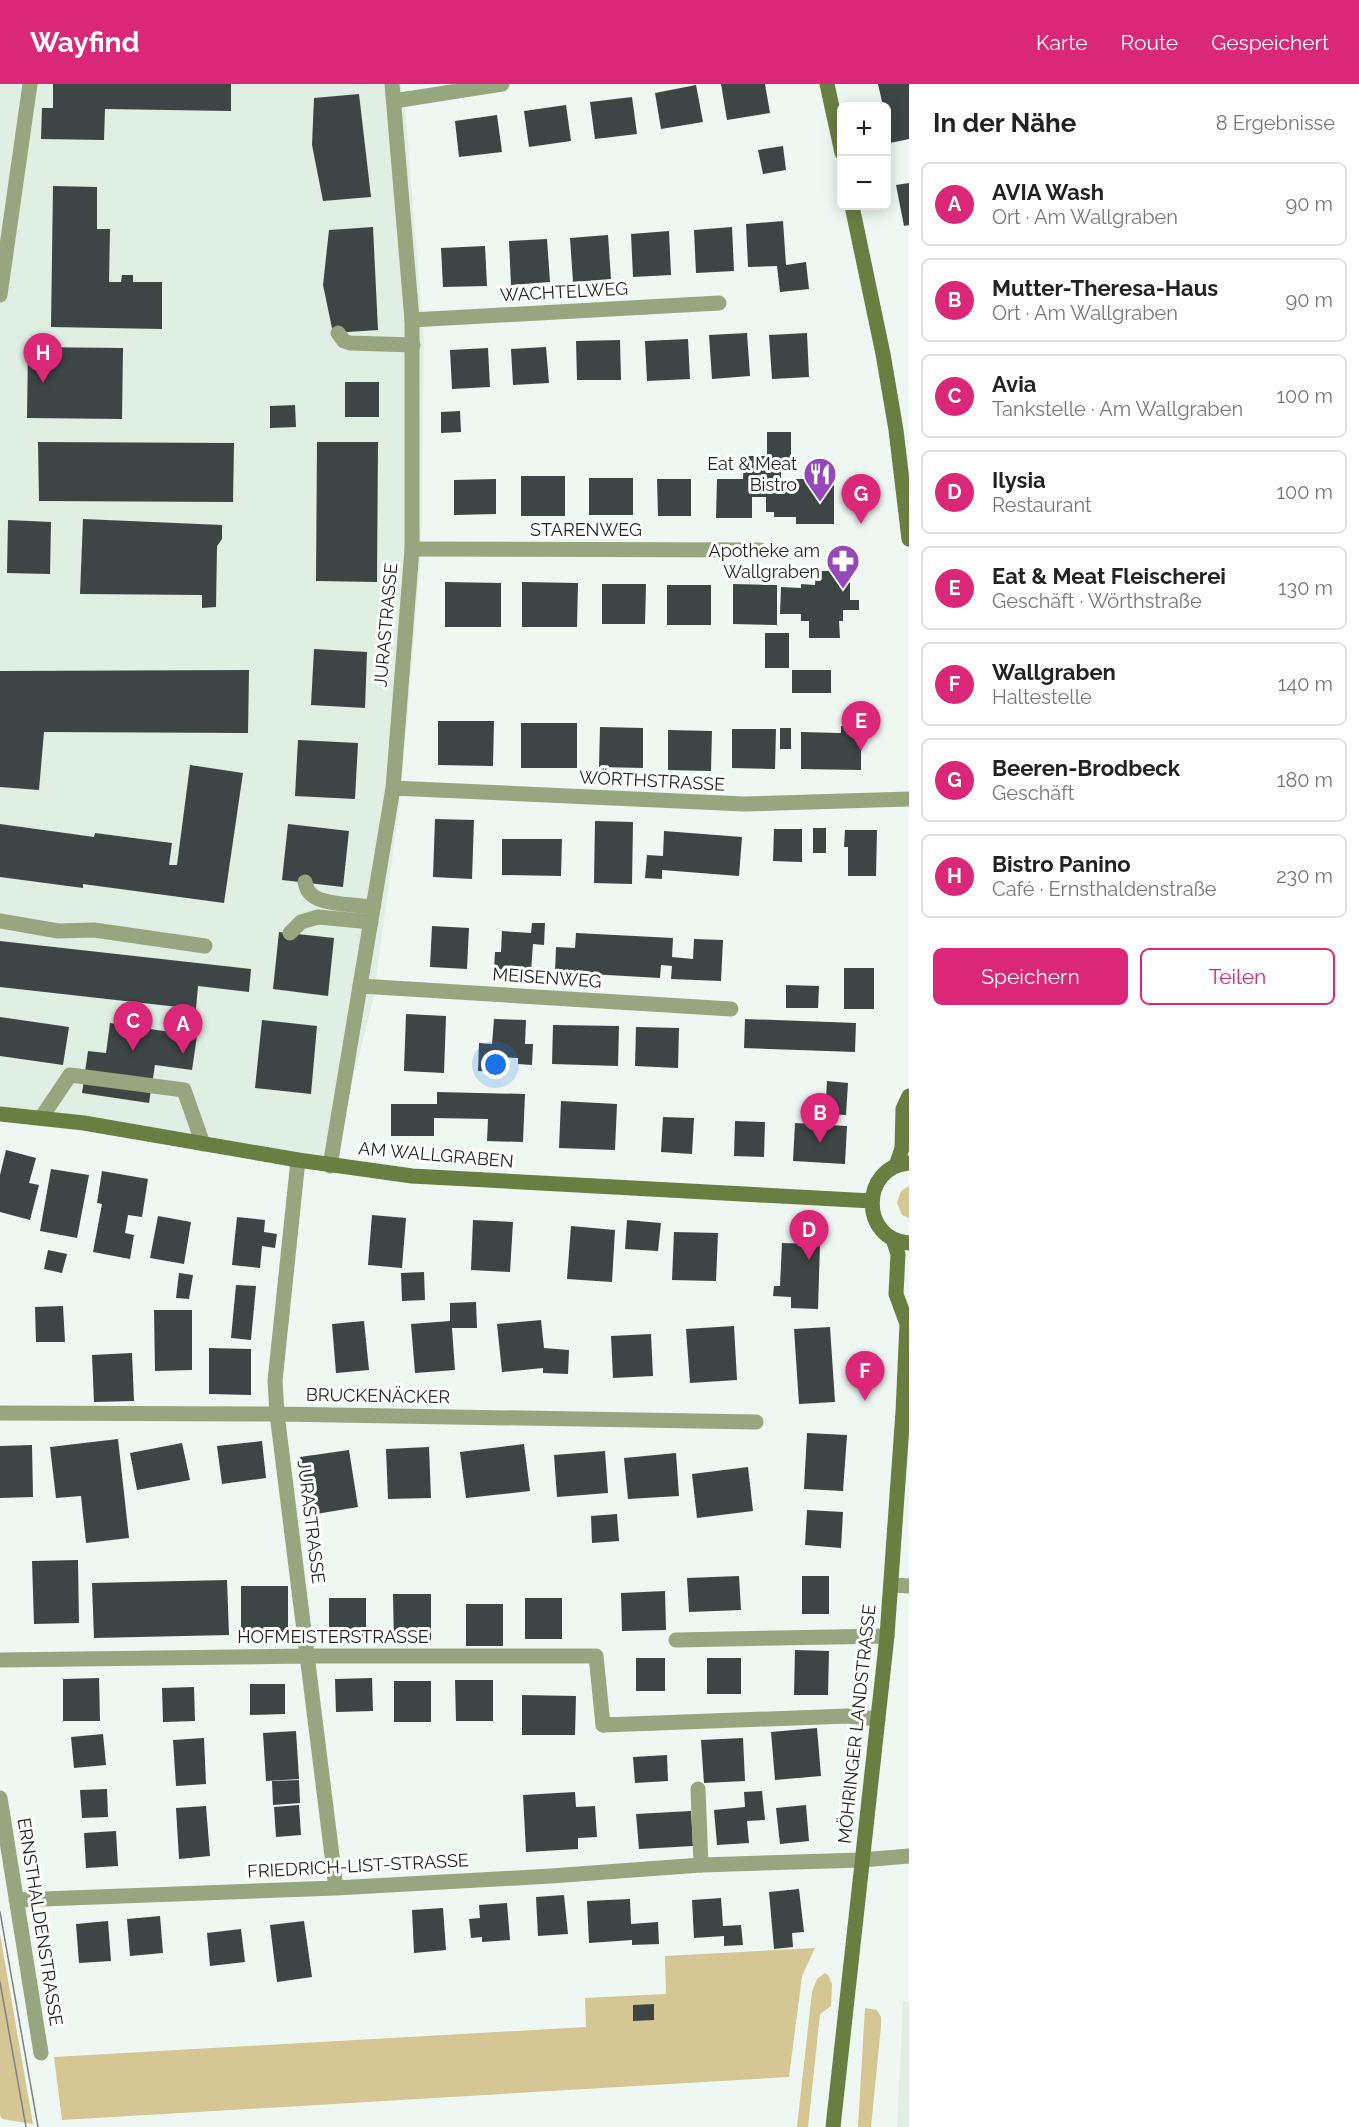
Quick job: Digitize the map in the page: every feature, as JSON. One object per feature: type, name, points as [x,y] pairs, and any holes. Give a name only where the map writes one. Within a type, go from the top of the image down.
[{"type":"main road","points":[[827,84],[837,130]]},
{"type":"main road","points":[[853,210],[884,354],[906,488],[909,539]]},
{"type":"main road","points":[[909,1096],[903,1109],[902,1165],[882,1176],[876,1184],[872,1200],[872,1212],[876,1223],[893,1239],[909,1243]]},
{"type":"main road","name":"AM WALLGRABEN","points":[[0,1114],[84,1123],[330,1166],[412,1176],[872,1200]]},
{"type":"main road","name":"MÖHRINGER LANDSTRASSE","points":[[833,2127],[892,1585],[908,1322],[896,1294],[898,1254],[893,1239]]},
{"type":"street","points":[[0,295],[30,84]]},
{"type":"street","name":"JURASTRASSE","points":[[330,1166],[393,788],[412,549],[412,320],[392,84]]},
{"type":"street","points":[[394,101],[502,84]]},
{"type":"street","name":"WACHTELWEG","points":[[412,320],[719,303]]},
{"type":"street","points":[[338,333],[344,341],[351,343],[413,345]]},
{"type":"street","name":"STARENWEG","points":[[412,549],[760,550]]},
{"type":"street","name":"WÖRTHSTRASSE","points":[[393,788],[744,804],[909,799]]},
{"type":"street","points":[[305,882],[313,897],[372,914]]},
{"type":"street","points":[[290,933],[301,922],[318,917],[372,914]]},
{"type":"street","points":[[0,921],[58,931],[94,930],[205,946]]},
{"type":"street","name":"MEISENWEG","points":[[360,986],[731,1009]]},
{"type":"street","points":[[41,1118],[70,1075],[184,1090],[203,1144]]},
{"type":"street","name":"JURASTRASSE","points":[[298,1160],[275,1381],[277,1414],[336,1888]]},
{"type":"street","name":"BRUCKENÄCKER","points":[[0,1413],[277,1414],[756,1422]]},
{"type":"street","points":[[892,1585],[909,1586]]},
{"type":"street","points":[[676,1640],[887,1636]]},
{"type":"street","name":"HOFMEISTERSTRASSE","points":[[0,1660],[308,1656],[596,1656],[603,1725],[848,1716],[878,1719]]},
{"type":"street","points":[[698,1789],[701,1865]]},
{"type":"street","name":"ERNSTHALDENSTRASSE","points":[[0,1798],[41,2053]]},
{"type":"street","name":"FRIEDRICH-LIST-STRASSE","points":[[16,1900],[336,1888],[701,1865],[862,1860],[909,1856]]},
{"type":"shaded area","points":[[0,84],[401,84],[405,105],[424,340],[421,551],[401,794],[373,1001],[332,1161],[0,1119]]},
{"type":"shaded area","points":[[909,1186],[909,1218],[902,1215],[897,1203],[901,1191]]},
{"type":"shaded area","points":[[0,1934],[33,2124],[2,2119],[0,2115]]},
{"type":"shaded area","points":[[815,1948],[802,1976],[789,2077],[62,2120],[54,2057],[586,2027],[585,1998],[666,1994],[665,1956]]},
{"type":"shaded area","points":[[825,1973],[832,1984],[831,2006],[820,2014],[808,2127],[797,2127],[812,1992],[817,1979]]},
{"type":"shaded area","points":[[903,2002],[909,2002],[909,2127],[897,2127]]},
{"type":"shaded area","points":[[865,2008],[877,2010],[881,2017],[881,2026],[871,2127],[858,2127]]},
{"type":"building","points":[[53,84],[231,84],[231,111],[105,109],[104,140],[41,139],[42,108],[53,108]]},
{"type":"building","points":[[721,84],[765,84],[770,113],[727,120]]},
{"type":"building","points":[[878,84],[909,84],[909,139],[891,143],[891,102],[882,102]]},
{"type":"building","points":[[696,85],[703,122],[661,129],[655,93]]},
{"type":"building","points":[[359,94],[371,197],[323,201],[312,145],[314,98]]},
{"type":"building","points":[[632,97],[637,134],[595,139],[590,102]]},
{"type":"building","points":[[566,105],[571,141],[529,147],[524,111]]},
{"type":"building","points":[[497,115],[502,152],[459,157],[455,121]]},
{"type":"building","points":[[783,146],[786,170],[763,174],[758,150]]},
{"type":"building","points":[[909,183],[909,225],[904,226],[896,185]]},
{"type":"building","points":[[53,186],[97,187],[97,229],[110,229],[109,282],[121,282],[122,275],[133,275],[133,282],[162,282],[162,329],[51,327]]},
{"type":"building","points":[[783,221],[786,265],[806,262],[809,289],[780,292],[777,266],[748,267],[746,224]]},
{"type":"building","points":[[373,227],[378,330],[333,333],[323,285],[329,230]]},
{"type":"building","points":[[732,227],[734,271],[696,273],[694,230]]},
{"type":"building","points":[[669,231],[671,275],[633,277],[631,234]]},
{"type":"building","points":[[608,235],[611,279],[573,282],[570,238]]},
{"type":"building","points":[[547,239],[550,282],[511,285],[509,241]]},
{"type":"building","points":[[485,246],[487,286],[443,287],[441,248]]},
{"type":"building","points":[[747,333],[750,376],[712,379],[709,335]]},
{"type":"building","points":[[807,333],[809,377],[772,379],[769,335]]},
{"type":"building","points":[[688,339],[690,379],[647,381],[645,341]]},
{"type":"building","points":[[620,340],[621,380],[577,380],[576,341]]},
{"type":"building","points":[[28,347],[123,348],[122,419],[27,418]]},
{"type":"building","points":[[546,347],[549,383],[513,385],[511,349]]},
{"type":"building","points":[[488,348],[490,387],[452,389],[450,350]]},
{"type":"building","points":[[345,382],[379,382],[379,417],[345,417]]},
{"type":"building","points":[[295,405],[296,427],[270,428],[270,406]]},
{"type":"building","points":[[460,411],[461,432],[441,433],[441,412]]},
{"type":"building","points":[[767,432],[791,432],[791,463],[781,463],[781,479],[834,479],[834,524],[796,524],[796,517],[774,517],[774,512],[766,512],[766,497],[752,497],[752,518],[716,518],[717,479],[743,479],[744,456],[767,456]]},
{"type":"building","points":[[38,442],[234,443],[233,502],[39,501]]},
{"type":"building","points":[[317,442],[378,442],[377,582],[316,581]]},
{"type":"building","points":[[521,476],[565,476],[565,516],[521,516]]},
{"type":"building","points":[[589,478],[633,478],[633,515],[589,515]]},
{"type":"building","points":[[496,479],[496,514],[454,515],[454,480]]},
{"type":"building","points":[[657,479],[691,479],[691,516],[658,516]]},
{"type":"building","points":[[83,519],[222,525],[222,539],[217,546],[216,607],[202,608],[202,595],[80,594]]},
{"type":"building","points":[[8,520],[51,522],[50,574],[7,573]]},
{"type":"building","points":[[816,571],[839,571],[850,583],[850,600],[859,600],[859,610],[843,610],[843,621],[839,621],[840,638],[809,638],[809,621],[801,621],[801,614],[780,614],[781,587],[801,588],[801,584],[815,585]]},
{"type":"building","points":[[445,582],[501,583],[501,627],[445,627]]},
{"type":"building","points":[[522,582],[578,583],[577,627],[522,627]]},
{"type":"building","points":[[602,584],[646,584],[645,624],[602,624]]},
{"type":"building","points":[[733,584],[777,585],[777,625],[733,624]]},
{"type":"building","points":[[667,585],[711,585],[711,625],[667,625]]},
{"type":"building","points":[[765,633],[789,633],[789,668],[765,668]]},
{"type":"building","points":[[314,649],[367,652],[365,708],[311,705]]},
{"type":"building","points":[[249,670],[248,733],[44,732],[39,790],[0,787],[0,671]]},
{"type":"building","points":[[792,670],[831,670],[831,693],[792,693]]},
{"type":"building","points":[[438,721],[494,721],[493,766],[438,765]]},
{"type":"building","points":[[521,723],[577,723],[577,768],[521,768]]},
{"type":"building","points":[[841,726],[861,726],[861,770],[801,769],[801,732],[841,733]]},
{"type":"building","points":[[600,727],[643,728],[643,768],[599,767]]},
{"type":"building","points":[[780,728],[791,728],[791,749],[780,749]]},
{"type":"building","points":[[732,729],[776,729],[775,769],[732,768]]},
{"type":"building","points":[[668,730],[712,731],[711,771],[668,770]]},
{"type":"building","points":[[298,740],[358,743],[355,799],[295,796]]},
{"type":"building","points":[[190,765],[243,773],[224,903],[83,884],[83,888],[0,877],[0,824],[94,837],[95,833],[172,843],[169,865],[177,865]]},
{"type":"building","points":[[435,819],[474,820],[472,879],[433,877]]},
{"type":"building","points":[[595,821],[633,822],[632,884],[594,883]]},
{"type":"building","points":[[288,824],[349,831],[343,887],[282,880]]},
{"type":"building","points":[[813,828],[826,828],[826,853],[813,853]]},
{"type":"building","points":[[774,829],[802,829],[802,862],[773,861]]},
{"type":"building","points":[[845,830],[877,830],[876,876],[848,876],[848,847],[844,847]]},
{"type":"building","points":[[664,831],[742,837],[739,876],[662,870],[662,879],[645,878],[647,855],[663,856]]},
{"type":"building","points":[[502,839],[562,839],[561,876],[502,875]]},
{"type":"building","points":[[532,923],[545,923],[544,945],[533,944],[531,971],[494,969],[495,952],[501,952],[502,931],[531,933]]},
{"type":"building","points":[[432,926],[469,928],[467,969],[430,967]]},
{"type":"building","points":[[279,932],[334,938],[328,996],[273,989]]},
{"type":"building","points":[[576,933],[673,938],[672,957],[693,959],[694,939],[723,940],[721,981],[671,979],[672,966],[661,965],[660,978],[555,972],[556,947],[575,948]]},
{"type":"building","points":[[0,941],[251,969],[249,992],[198,986],[196,1009],[0,987]]},
{"type":"building","points":[[844,968],[874,968],[874,1009],[844,1009]]},
{"type":"building","points":[[786,985],[819,986],[818,1008],[786,1008]]},
{"type":"building","points":[[406,1014],[446,1016],[444,1073],[404,1071]]},
{"type":"building","points":[[0,1017],[69,1027],[63,1065],[0,1056]]},
{"type":"building","points":[[494,1019],[526,1020],[525,1044],[533,1044],[532,1065],[518,1064],[518,1058],[496,1057],[495,1072],[478,1071],[479,1043],[492,1044]]},
{"type":"building","points":[[745,1019],[856,1023],[855,1052],[744,1048]]},
{"type":"building","points":[[262,1020],[317,1026],[311,1094],[255,1088]]},
{"type":"building","points":[[110,1023],[197,1036],[192,1070],[155,1065],[149,1103],[82,1093],[88,1051],[106,1053]]},
{"type":"building","points":[[553,1025],[619,1026],[618,1066],[552,1064]]},
{"type":"building","points":[[636,1027],[679,1028],[678,1068],[635,1066]]},
{"type":"building","points":[[827,1081],[848,1083],[846,1115],[825,1114]]},
{"type":"building","points":[[437,1092],[525,1094],[523,1142],[487,1141],[488,1119],[434,1118],[434,1136],[391,1136],[391,1104],[437,1104]]},
{"type":"building","points":[[561,1101],[617,1104],[615,1150],[559,1148]]},
{"type":"building","points":[[663,1117],[694,1118],[692,1154],[661,1152]]},
{"type":"building","points":[[735,1121],[765,1122],[764,1157],[734,1156]]},
{"type":"building","points":[[795,1123],[847,1126],[845,1164],[793,1161]]},
{"type":"building","points":[[6,1150],[36,1158],[29,1183],[39,1185],[30,1220],[0,1212],[0,1175]]},
{"type":"building","points":[[51,1169],[89,1175],[77,1238],[40,1231]]},
{"type":"building","points":[[102,1171],[148,1179],[142,1217],[128,1215],[125,1233],[134,1235],[130,1259],[93,1252],[102,1204],[97,1203]]},
{"type":"building","points":[[372,1215],[406,1218],[402,1268],[368,1265]]},
{"type":"building","points":[[158,1216],[191,1222],[184,1264],[150,1258]]},
{"type":"building","points":[[237,1217],[265,1220],[264,1232],[277,1234],[275,1248],[262,1246],[260,1268],[232,1265]]},
{"type":"building","points":[[473,1220],[513,1222],[510,1272],[471,1270]]},
{"type":"building","points":[[627,1220],[661,1223],[658,1251],[625,1249]]},
{"type":"building","points":[[571,1226],[615,1230],[612,1282],[567,1279]]},
{"type":"building","points":[[674,1232],[718,1233],[716,1281],[672,1280]]},
{"type":"building","points":[[782,1243],[820,1244],[818,1309],[791,1308],[791,1297],[773,1296],[774,1286],[780,1286]]},
{"type":"building","points":[[48,1250],[67,1254],[62,1273],[44,1269]]},
{"type":"building","points":[[424,1272],[425,1300],[402,1301],[401,1273]]},
{"type":"building","points":[[179,1273],[193,1275],[189,1299],[176,1298]]},
{"type":"building","points":[[236,1285],[256,1286],[251,1340],[231,1338]]},
{"type":"building","points":[[476,1302],[477,1328],[452,1328],[455,1370],[415,1373],[411,1324],[450,1321],[450,1303]]},
{"type":"building","points":[[63,1306],[65,1342],[36,1342],[35,1307]]},
{"type":"building","points":[[154,1310],[192,1310],[192,1370],[155,1371]]},
{"type":"building","points":[[541,1320],[544,1348],[569,1350],[568,1374],[543,1373],[543,1368],[502,1372],[497,1324]]},
{"type":"building","points":[[364,1321],[369,1370],[336,1373],[332,1324]]},
{"type":"building","points":[[734,1326],[737,1380],[690,1383],[686,1329]]},
{"type":"building","points":[[830,1327],[835,1402],[799,1404],[794,1329]]},
{"type":"building","points":[[651,1334],[653,1376],[613,1378],[611,1336]]},
{"type":"building","points":[[209,1348],[251,1349],[251,1395],[209,1394]]},
{"type":"building","points":[[132,1353],[134,1401],[94,1402],[92,1355]]},
{"type":"building","points":[[807,1433],[847,1435],[843,1491],[804,1489]]},
{"type":"building","points":[[118,1439],[129,1538],[86,1543],[81,1496],[56,1498],[50,1447]]},
{"type":"building","points":[[262,1441],[266,1478],[222,1484],[217,1446]]},
{"type":"building","points":[[182,1443],[190,1480],[137,1490],[130,1453]]},
{"type":"building","points":[[524,1444],[530,1491],[466,1498],[460,1452]]},
{"type":"building","points":[[32,1445],[33,1497],[0,1498],[0,1446]]},
{"type":"building","points":[[429,1447],[431,1498],[388,1499],[386,1449]]},
{"type":"building","points":[[349,1450],[358,1507],[310,1515],[300,1457]]},
{"type":"building","points":[[605,1451],[608,1493],[557,1497],[554,1455]]},
{"type":"building","points":[[676,1453],[679,1496],[628,1499],[624,1458]]},
{"type":"building","points":[[748,1467],[753,1511],[697,1518],[692,1474]]},
{"type":"building","points":[[807,1510],[843,1512],[841,1548],[805,1545]]},
{"type":"building","points":[[617,1514],[619,1541],[592,1543],[591,1516]]},
{"type":"building","points":[[78,1560],[79,1623],[34,1624],[32,1561]]},
{"type":"building","points":[[739,1576],[741,1610],[689,1612],[687,1578]]},
{"type":"building","points":[[802,1576],[829,1576],[829,1614],[802,1614]]},
{"type":"building","points":[[227,1580],[229,1635],[94,1638],[92,1583]]},
{"type":"building","points":[[241,1586],[288,1586],[288,1632],[241,1632]]},
{"type":"building","points":[[665,1591],[666,1630],[622,1631],[621,1593]]},
{"type":"building","points":[[393,1594],[431,1594],[431,1645],[394,1645]]},
{"type":"building","points":[[329,1598],[366,1598],[366,1639],[329,1639]]},
{"type":"building","points":[[525,1598],[562,1598],[562,1639],[525,1639]]},
{"type":"building","points":[[466,1604],[503,1604],[503,1646],[466,1646]]},
{"type":"building","points":[[795,1650],[829,1651],[828,1695],[794,1695]]},
{"type":"building","points":[[636,1658],[665,1658],[665,1691],[636,1691]]},
{"type":"building","points":[[707,1658],[741,1658],[741,1694],[707,1694]]},
{"type":"building","points":[[99,1678],[100,1721],[63,1721],[63,1679]]},
{"type":"building","points":[[372,1678],[373,1711],[336,1712],[335,1679]]},
{"type":"building","points":[[455,1680],[493,1680],[493,1721],[456,1721]]},
{"type":"building","points":[[394,1681],[431,1681],[431,1722],[394,1722]]},
{"type":"building","points":[[250,1684],[285,1684],[285,1714],[250,1715]]},
{"type":"building","points":[[194,1687],[195,1721],[163,1722],[162,1688]]},
{"type":"building","points":[[522,1695],[576,1696],[575,1735],[522,1735]]},
{"type":"building","points":[[817,1728],[821,1776],[775,1780],[771,1732]]},
{"type":"building","points":[[296,1731],[299,1779],[266,1781],[263,1733]]},
{"type":"building","points":[[103,1734],[106,1765],[74,1768],[71,1737]]},
{"type":"building","points":[[204,1738],[206,1784],[176,1786],[173,1740]]},
{"type":"building","points":[[743,1738],[745,1781],[704,1783],[701,1740]]},
{"type":"building","points":[[667,1755],[668,1781],[635,1783],[633,1757]]},
{"type":"building","points":[[299,1780],[300,1803],[273,1805],[272,1781]]},
{"type":"building","points":[[107,1789],[108,1817],[82,1818],[80,1790]]},
{"type":"building","points":[[762,1791],[765,1820],[747,1821],[749,1843],[717,1845],[714,1810],[745,1807],[744,1792]]},
{"type":"building","points":[[575,1792],[576,1807],[595,1806],[597,1837],[578,1838],[578,1849],[526,1852],[523,1795]]},
{"type":"building","points":[[299,1805],[301,1835],[276,1837],[274,1807]]},
{"type":"building","points":[[806,1805],[809,1841],[780,1844],[776,1808]]},
{"type":"building","points":[[206,1806],[210,1856],[179,1859],[176,1808]]},
{"type":"building","points":[[691,1811],[693,1846],[639,1849],[636,1814]]},
{"type":"building","points":[[116,1831],[118,1866],[86,1868],[84,1833]]},
{"type":"building","points":[[799,1889],[804,1932],[792,1933],[793,1947],[774,1949],[769,1892]]},
{"type":"building","points":[[564,1895],[568,1934],[538,1936],[536,1897]]},
{"type":"building","points":[[721,1898],[723,1926],[741,1925],[743,1945],[724,1946],[724,1936],[694,1938],[692,1900]]},
{"type":"building","points":[[630,1899],[631,1924],[658,1922],[659,1944],[632,1945],[632,1940],[589,1943],[587,1901]]},
{"type":"building","points":[[507,1903],[510,1940],[482,1942],[482,1937],[471,1938],[469,1919],[480,1918],[479,1905]]},
{"type":"building","points":[[443,1908],[446,1950],[414,1953],[412,1910]]},
{"type":"building","points":[[160,1916],[163,1953],[130,1956],[127,1919]]},
{"type":"building","points":[[108,1921],[111,1961],[79,1963],[76,1924]]},
{"type":"building","points":[[304,1921],[312,1977],[277,1982],[270,1925]]},
{"type":"building","points":[[241,1929],[245,1962],[210,1966],[207,1933]]},
{"type":"building","points":[[654,2004],[654,2020],[633,2021],[633,2005]]},
{"type":"tram line","points":[[0,1912],[38,2127]]},
{"type":"tram line","points":[[0,1982],[26,2127]]},
{"type":"place","name":"Bistro Panino","points":[[43,383]]},
{"type":"place","name":"Eat & Meat Bistro","points":[[820,503]]},
{"type":"place","name":"Beeren-Brodbeck","points":[[861,524]]},
{"type":"place","name":"Apotheke am Wallgraben","points":[[843,590]]},
{"type":"place","name":"Eat & Meat Fleischerei","points":[[861,751]]},
{"type":"place","name":"Avia","points":[[133,1051]]},
{"type":"place","name":"AVIA Wash","points":[[183,1054]]},
{"type":"place","name":"Mutter-Theresa-Haus","points":[[820,1143]]},
{"type":"place","name":"Ilysia","points":[[809,1260]]},
{"type":"place","name":"Wallgraben","points":[[865,1401]]}]
